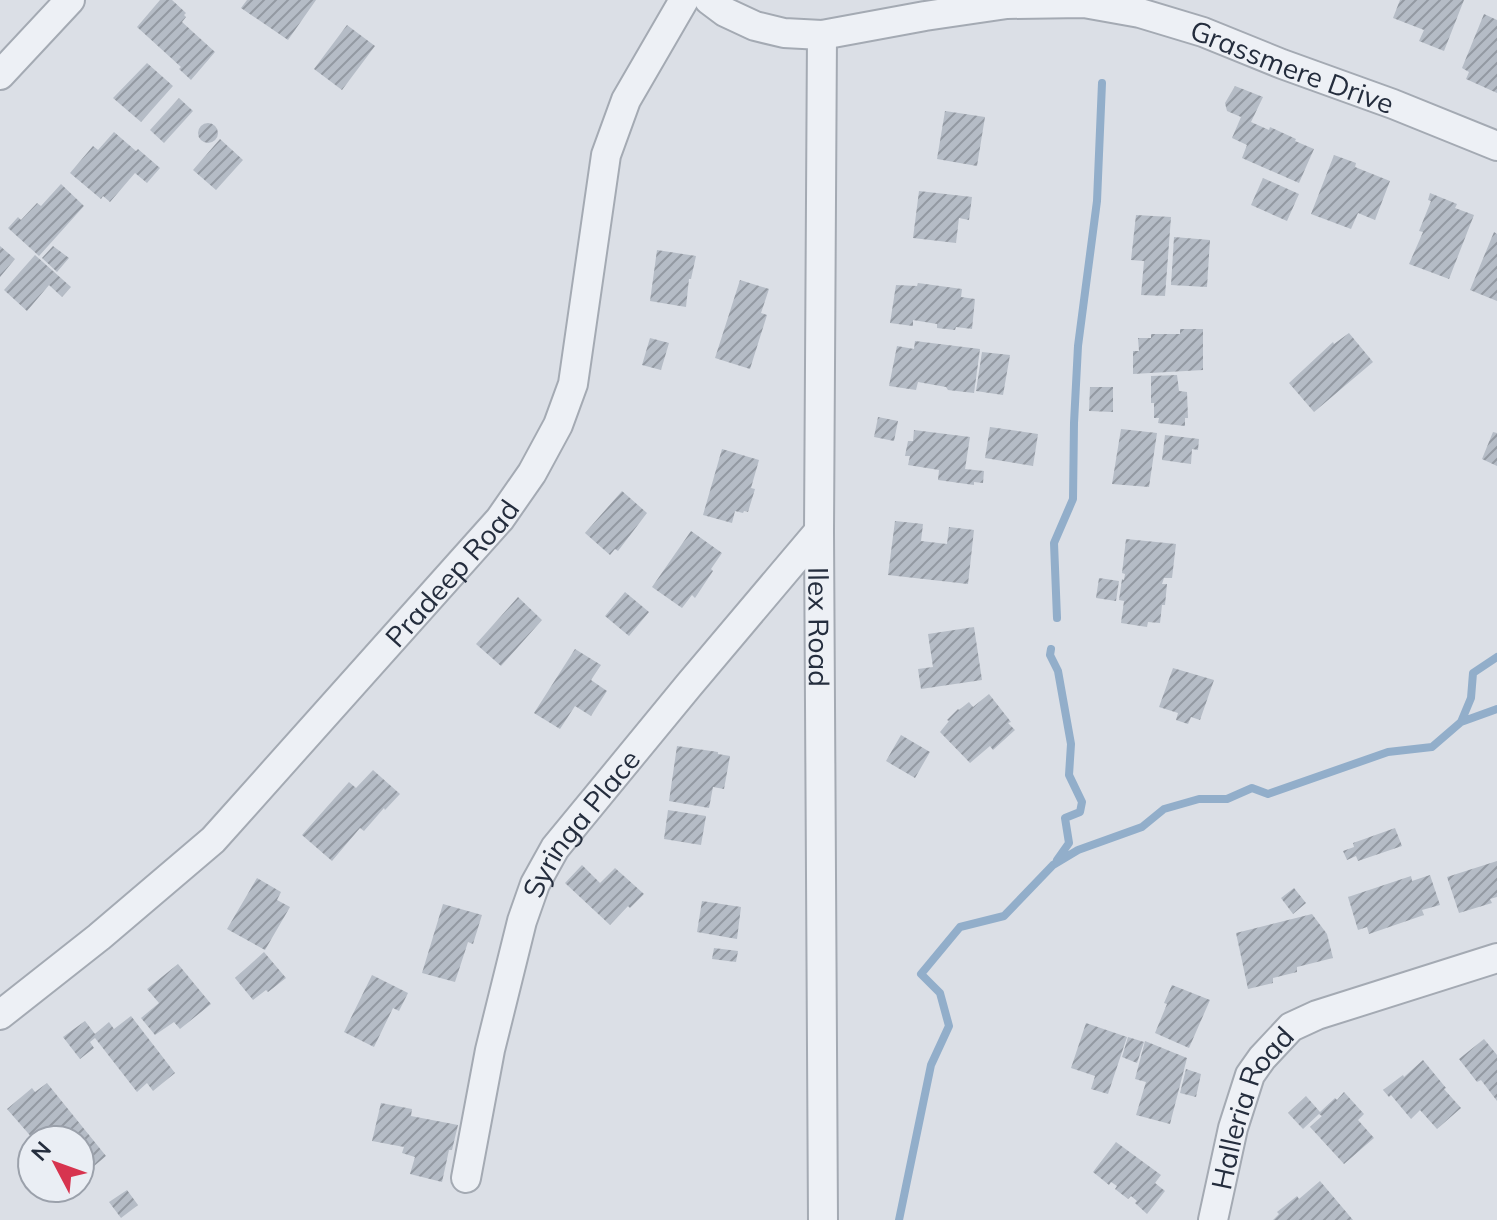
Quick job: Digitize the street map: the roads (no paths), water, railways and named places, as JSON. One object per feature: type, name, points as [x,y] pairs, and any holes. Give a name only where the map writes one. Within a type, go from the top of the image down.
[{"type":"street","points":[[0,75],[70,0]]},
{"type":"street","name":"Pradeep Road","points":[[0,1015],[99,937],[213,840],[500,519],[532,473],[558,425],[573,384],[606,155],[626,100],[684,0]]},
{"type":"street","name":"Grassmere Drive","points":[[709,0],[725,12],[755,26],[784,33],[822,35],[1007,4],[1084,3],[1140,13],[1203,32],[1497,146]]},
{"type":"street","name":"Ilex Road","points":[[822,35],[819,531],[823,1220]]},
{"type":"street","name":"Syringa Place","points":[[466,1178],[490,1050],[522,921],[535,884],[555,848],[819,531]]},
{"type":"street","name":"Halleria Road","points":[[1213,1220],[1233,1128],[1250,1075],[1291,1027],[1317,1015],[1497,958]]},
{"type":"waterway","points":[[1057,618],[1054,543],[1073,499],[1078,346],[1097,201],[1102,83]]},
{"type":"waterway","points":[[1051,649],[1071,744],[1069,775],[1082,802],[1080,812],[1065,818],[1069,843],[1057,860]]},
{"type":"waterway","points":[[899,1220],[931,1065],[949,1026],[940,993],[921,974],[960,927],[1004,916],[1053,865],[1078,850],[1142,827],[1164,809],[1199,799],[1227,799],[1252,788],[1268,794],[1388,752],[1432,747],[1461,722],[1471,698],[1473,673],[1497,657]]},
{"type":"waterway","points":[[1461,722],[1497,709]]}]
